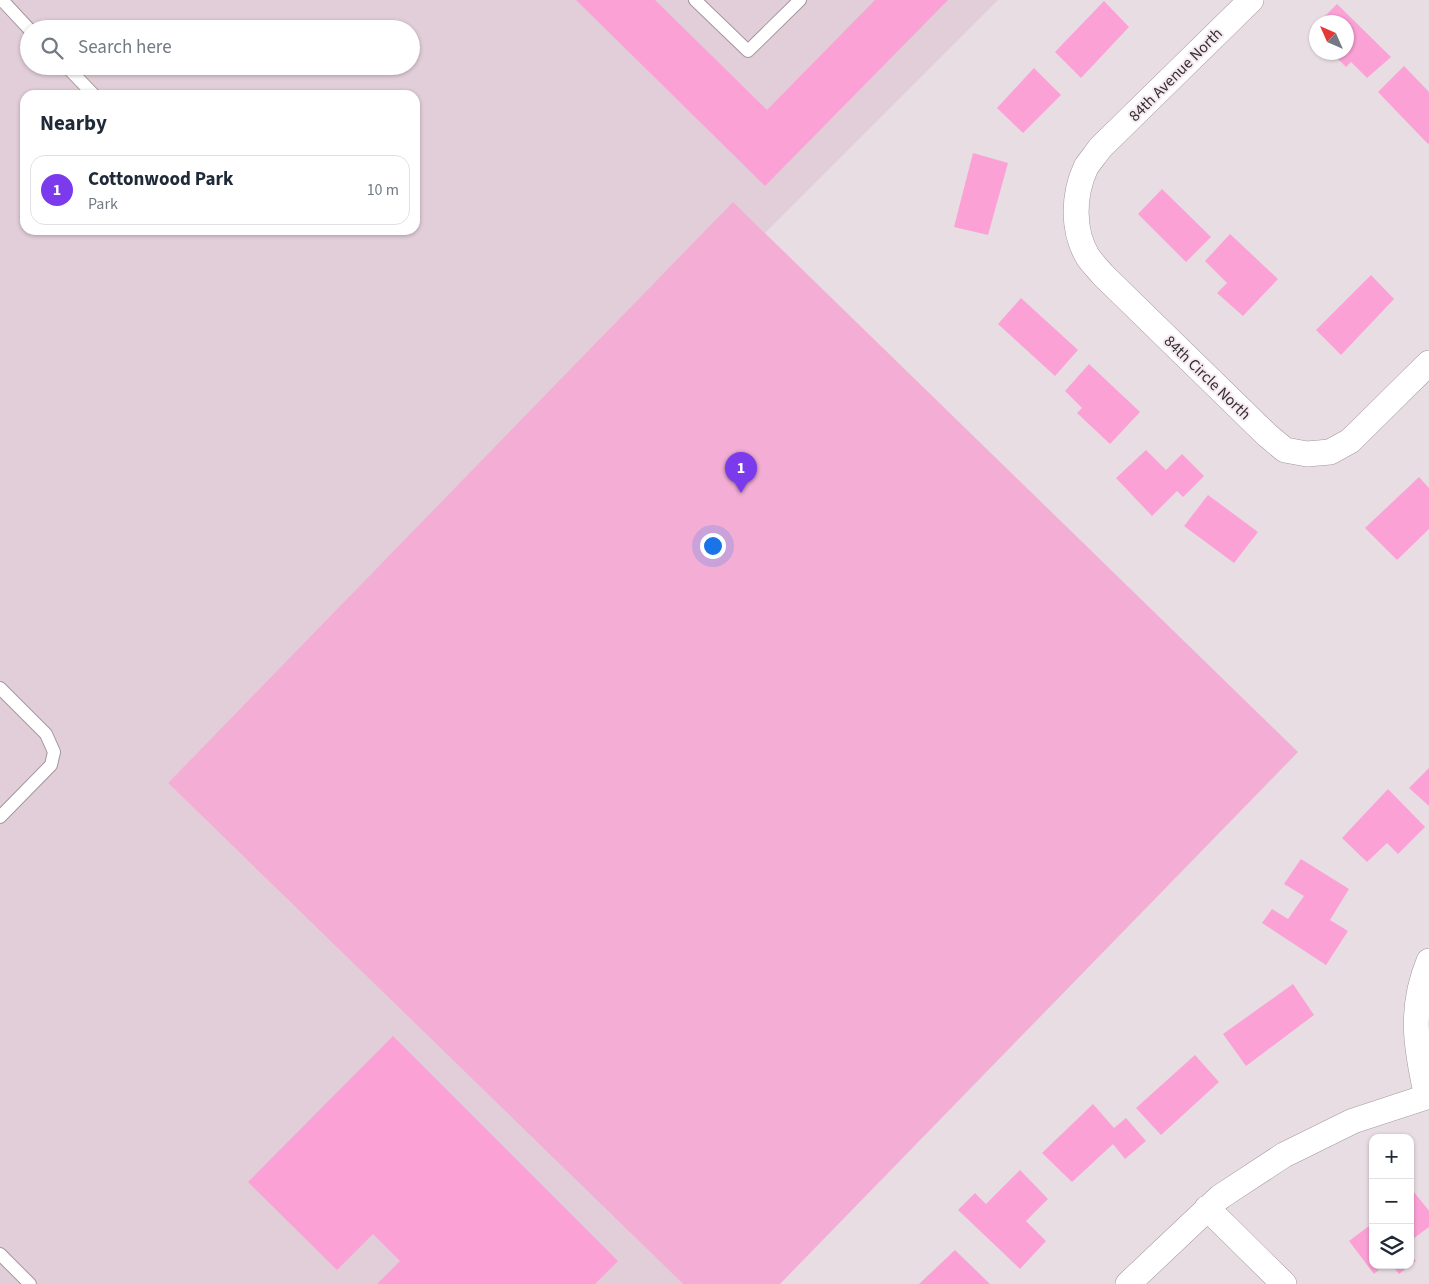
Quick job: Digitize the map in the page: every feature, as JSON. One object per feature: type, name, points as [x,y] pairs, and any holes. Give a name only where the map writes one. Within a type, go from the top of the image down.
[{"type":"street","name":"84th Avenue North","points":[[1100,148],[1251,0]]},
{"type":"street","name":"84th Circle North","points":[[1100,148],[1087,167],[1080,188],[1076,212],[1079,237],[1088,257],[1124,296],[1267,435],[1285,450],[1307,454],[1330,452],[1350,441],[1429,363]]},
{"type":"street","points":[[1128,1284],[1220,1197],[1284,1155],[1353,1121],[1428,1097],[1417,1052],[1416,1011],[1424,974],[1429,961]]},
{"type":"street","points":[[1207,1208],[1284,1284]]},
{"type":"lane","points":[[2,0],[21,20]]},
{"type":"lane","points":[[694,0],[748,51],[800,0]]},
{"type":"lane","points":[[75,75],[89,90]]},
{"type":"lane","points":[[0,688],[46,734],[54,752],[51,765],[0,817]]},
{"type":"lane","points":[[0,1254],[30,1284]]},
{"type":"shaded area","points":[[0,0],[998,0],[765,233],[733,203],[168,783],[683,1284],[0,1284]]},
{"type":"shaded area","points":[[733,202],[1298,752],[780,1284],[683,1284],[168,783]]},
{"type":"building","points":[[576,0],[655,0],[767,110],[875,0],[948,0],[765,186]]},
{"type":"building","points":[[1104,1],[1129,27],[1081,78],[1055,52]]},
{"type":"building","points":[[1337,4],[1348,15],[1326,15]]},
{"type":"building","points":[[1354,21],[1391,57],[1367,78],[1351,62],[1346,67],[1339,60],[1354,60]]},
{"type":"building","points":[[1404,66],[1429,92],[1428,144],[1378,92]]},
{"type":"building","points":[[1034,68],[1061,95],[1023,133],[997,108]]},
{"type":"building","points":[[973,153],[1008,163],[988,235],[954,227]]},
{"type":"building","points":[[1162,189],[1211,237],[1186,262],[1138,214]]},
{"type":"building","points":[[1230,234],[1278,279],[1243,316],[1217,293],[1227,283],[1205,261]]},
{"type":"building","points":[[1371,275],[1394,299],[1341,355],[1316,330]]},
{"type":"building","points":[[1021,298],[1078,350],[1055,376],[998,324]]},
{"type":"building","points":[[1089,364],[1140,412],[1110,444],[1077,413],[1082,408],[1065,391]]},
{"type":"building","points":[[1146,450],[1166,470],[1182,454],[1204,476],[1183,497],[1177,491],[1152,516],[1116,478]]},
{"type":"building","points":[[1419,477],[1429,488],[1429,529],[1397,560],[1365,528]]},
{"type":"building","points":[[1208,495],[1258,532],[1234,563],[1184,526]]},
{"type":"building","points":[[1429,768],[1429,806],[1409,788]]},
{"type":"building","points":[[1388,789],[1425,827],[1398,854],[1387,843],[1367,862],[1342,838]]},
{"type":"building","points":[[1301,859],[1349,889],[1330,920],[1348,931],[1326,965],[1262,923],[1272,909],[1288,919],[1304,896],[1284,884]]},
{"type":"building","points":[[1293,984],[1314,1015],[1246,1066],[1223,1034]]},
{"type":"building","points":[[393,1036],[618,1261],[595,1284],[377,1284],[400,1261],[373,1234],[337,1270],[248,1182]]},
{"type":"building","points":[[1195,1055],[1219,1082],[1161,1135],[1136,1108]]},
{"type":"building","points":[[1093,1104],[1114,1128],[1126,1118],[1146,1141],[1125,1159],[1113,1144],[1072,1182],[1042,1153]]},
{"type":"building","points":[[1020,1170],[1048,1199],[1026,1221],[1046,1241],[1020,1269],[958,1210],[975,1193],[986,1204]]},
{"type":"building","points":[[1414,1192],[1429,1211],[1429,1227],[1414,1238]]},
{"type":"building","points":[[1369,1226],[1369,1267],[1349,1241]]},
{"type":"building","points":[[955,1250],[990,1284],[919,1284]]},
{"type":"building","points":[[1370,1269],[1380,1269],[1374,1274]]},
{"type":"building","points":[[1395,1269],[1406,1269],[1399,1274]]},
{"type":"place","name":"Cottonwood Park","points":[[741,493]]}]
